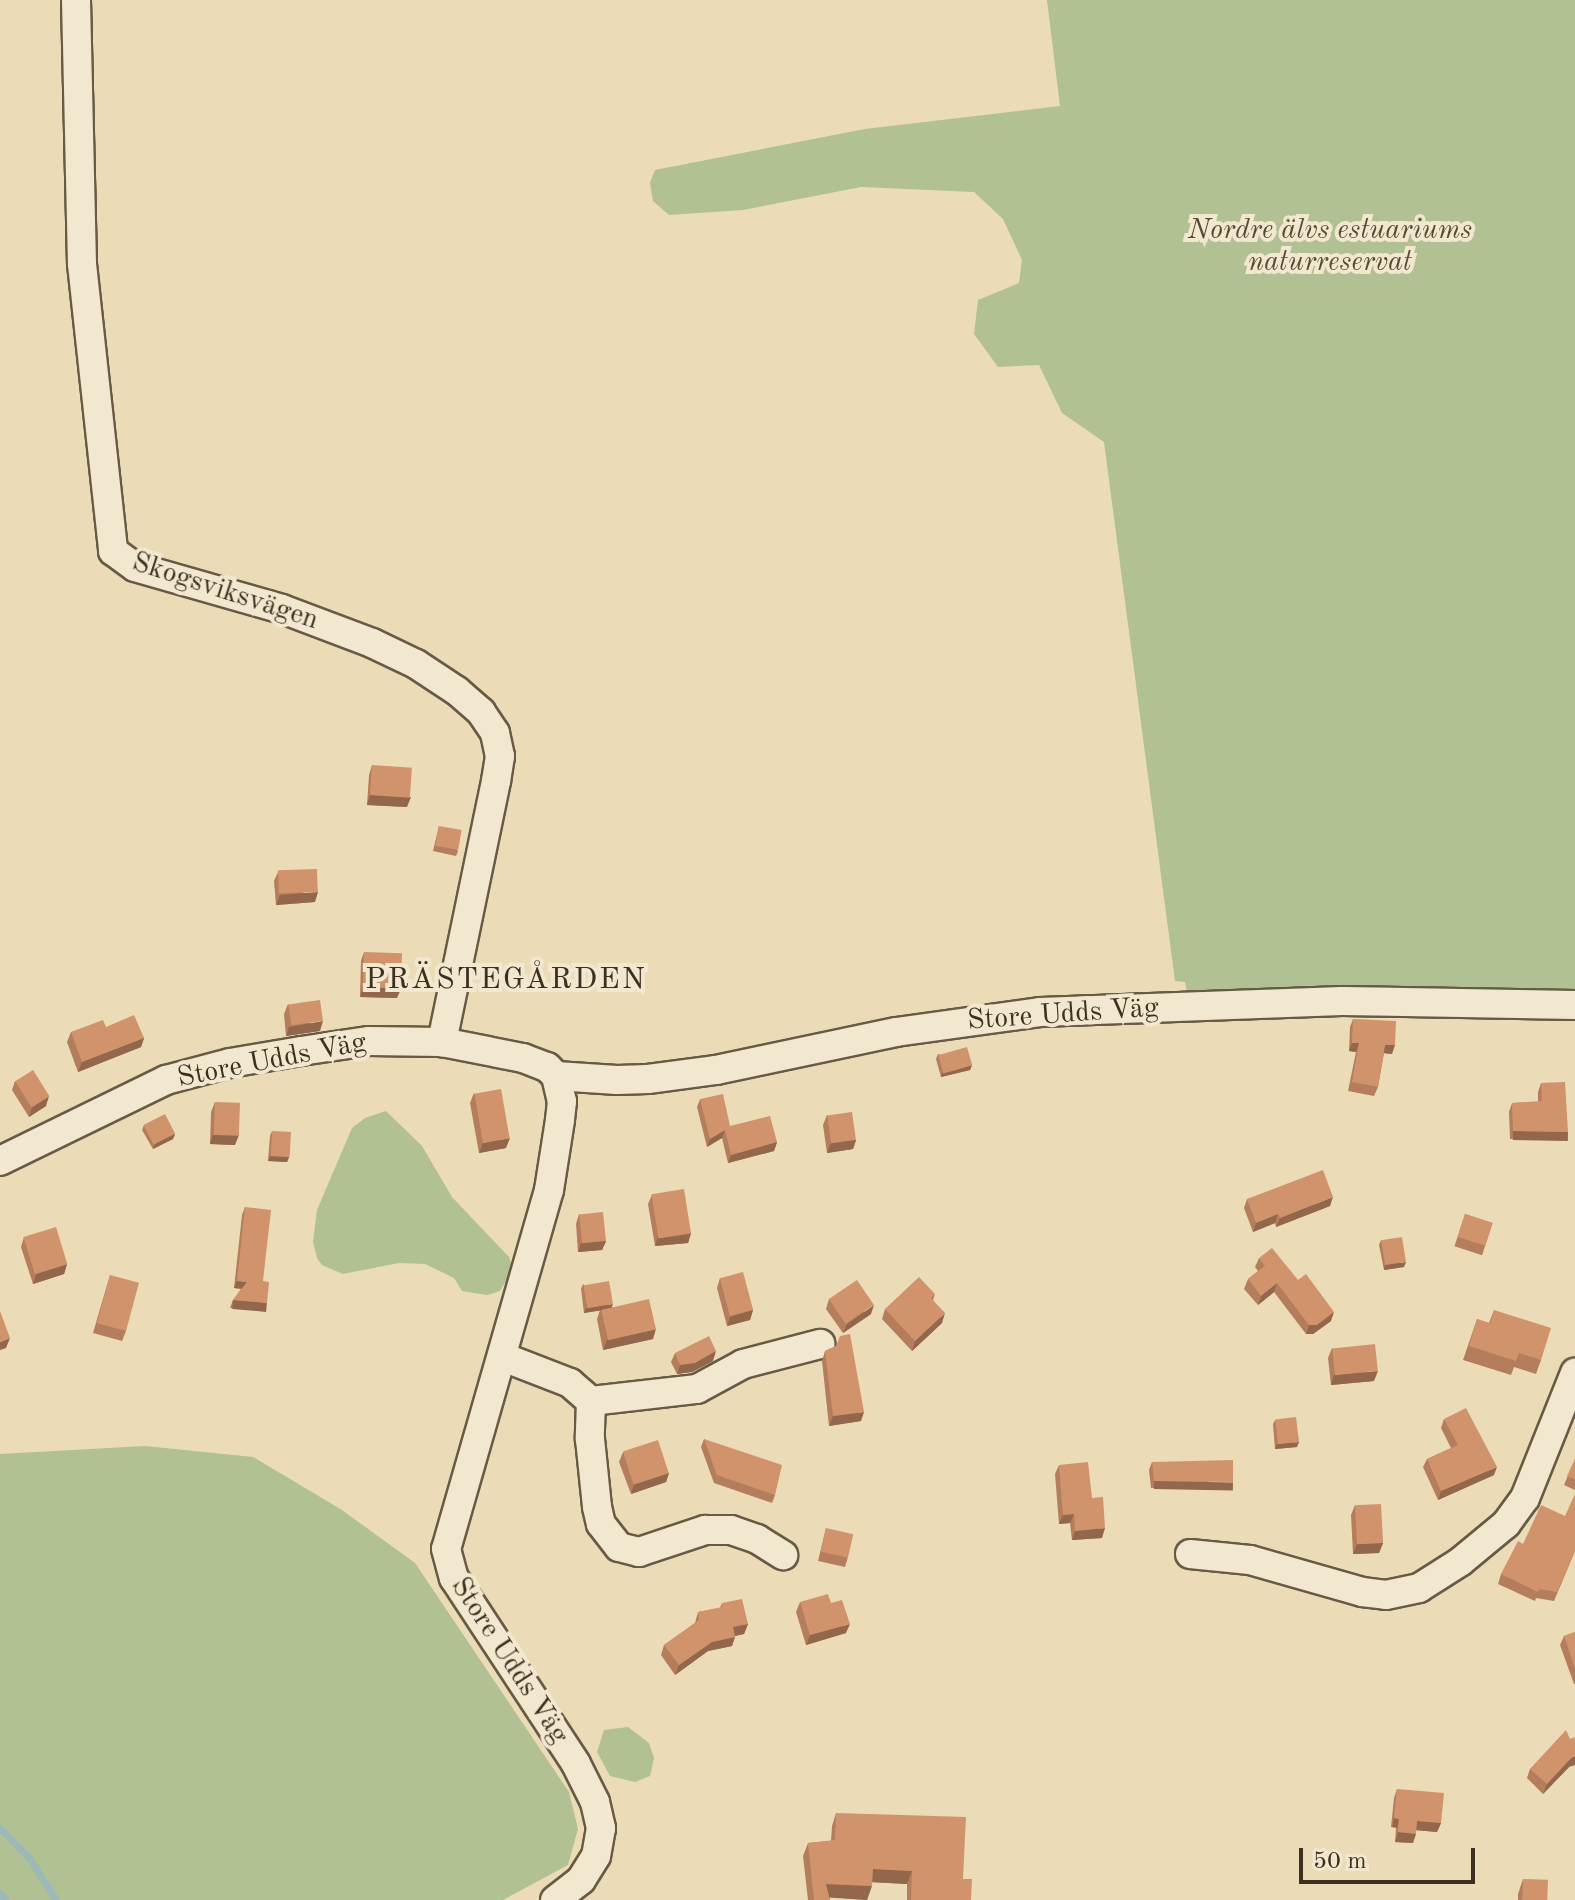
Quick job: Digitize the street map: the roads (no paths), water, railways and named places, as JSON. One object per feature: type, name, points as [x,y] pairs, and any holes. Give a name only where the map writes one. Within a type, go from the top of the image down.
[{"type":"street","name":"Skogsviksvägen","points":[[76,0],[82,264],[113,551],[135,567],[282,609],[372,643],[416,664],[457,691],[481,712],[495,733],[500,756],[496,781],[442,1042]]},
{"type":"street","name":"Store Udds Väg","points":[[556,1076],[648,1079],[716,1070],[896,1032],[1040,1012],[1342,1001],[1575,1005]]},
{"type":"street","name":"Store Udds Väg","points":[[0,1161],[166,1080],[230,1063],[369,1041],[442,1042],[523,1058],[547,1067],[556,1076],[562,1101],[557,1154],[503,1357],[450,1526],[447,1558],[462,1591],[576,1764],[595,1802],[601,1828],[596,1856],[581,1880],[555,1900]]},
{"type":"street","points":[[503,1357],[570,1383],[591,1401],[697,1389],[743,1364],[820,1344]]},
{"type":"street","points":[[1190,1554],[1250,1560],[1362,1592],[1386,1595],[1419,1588],[1506,1524],[1525,1498],[1575,1373]]},
{"type":"street","points":[[591,1401],[590,1439],[597,1507],[601,1524],[619,1547],[639,1552],[705,1530],[731,1530],[757,1539],[783,1555]]},
{"type":"waterway","points":[[0,1828],[30,1859],[56,1900]]},
{"type":"waterway","points":[[0,1893],[5,1900]]},
{"type":"district","name":"PRÄSTEGÅRDEN","points":[[506,980]]},
{"type":"park label","name":"Nordre älvs estuariums naturreservat","points":[[1330,247]]}]
